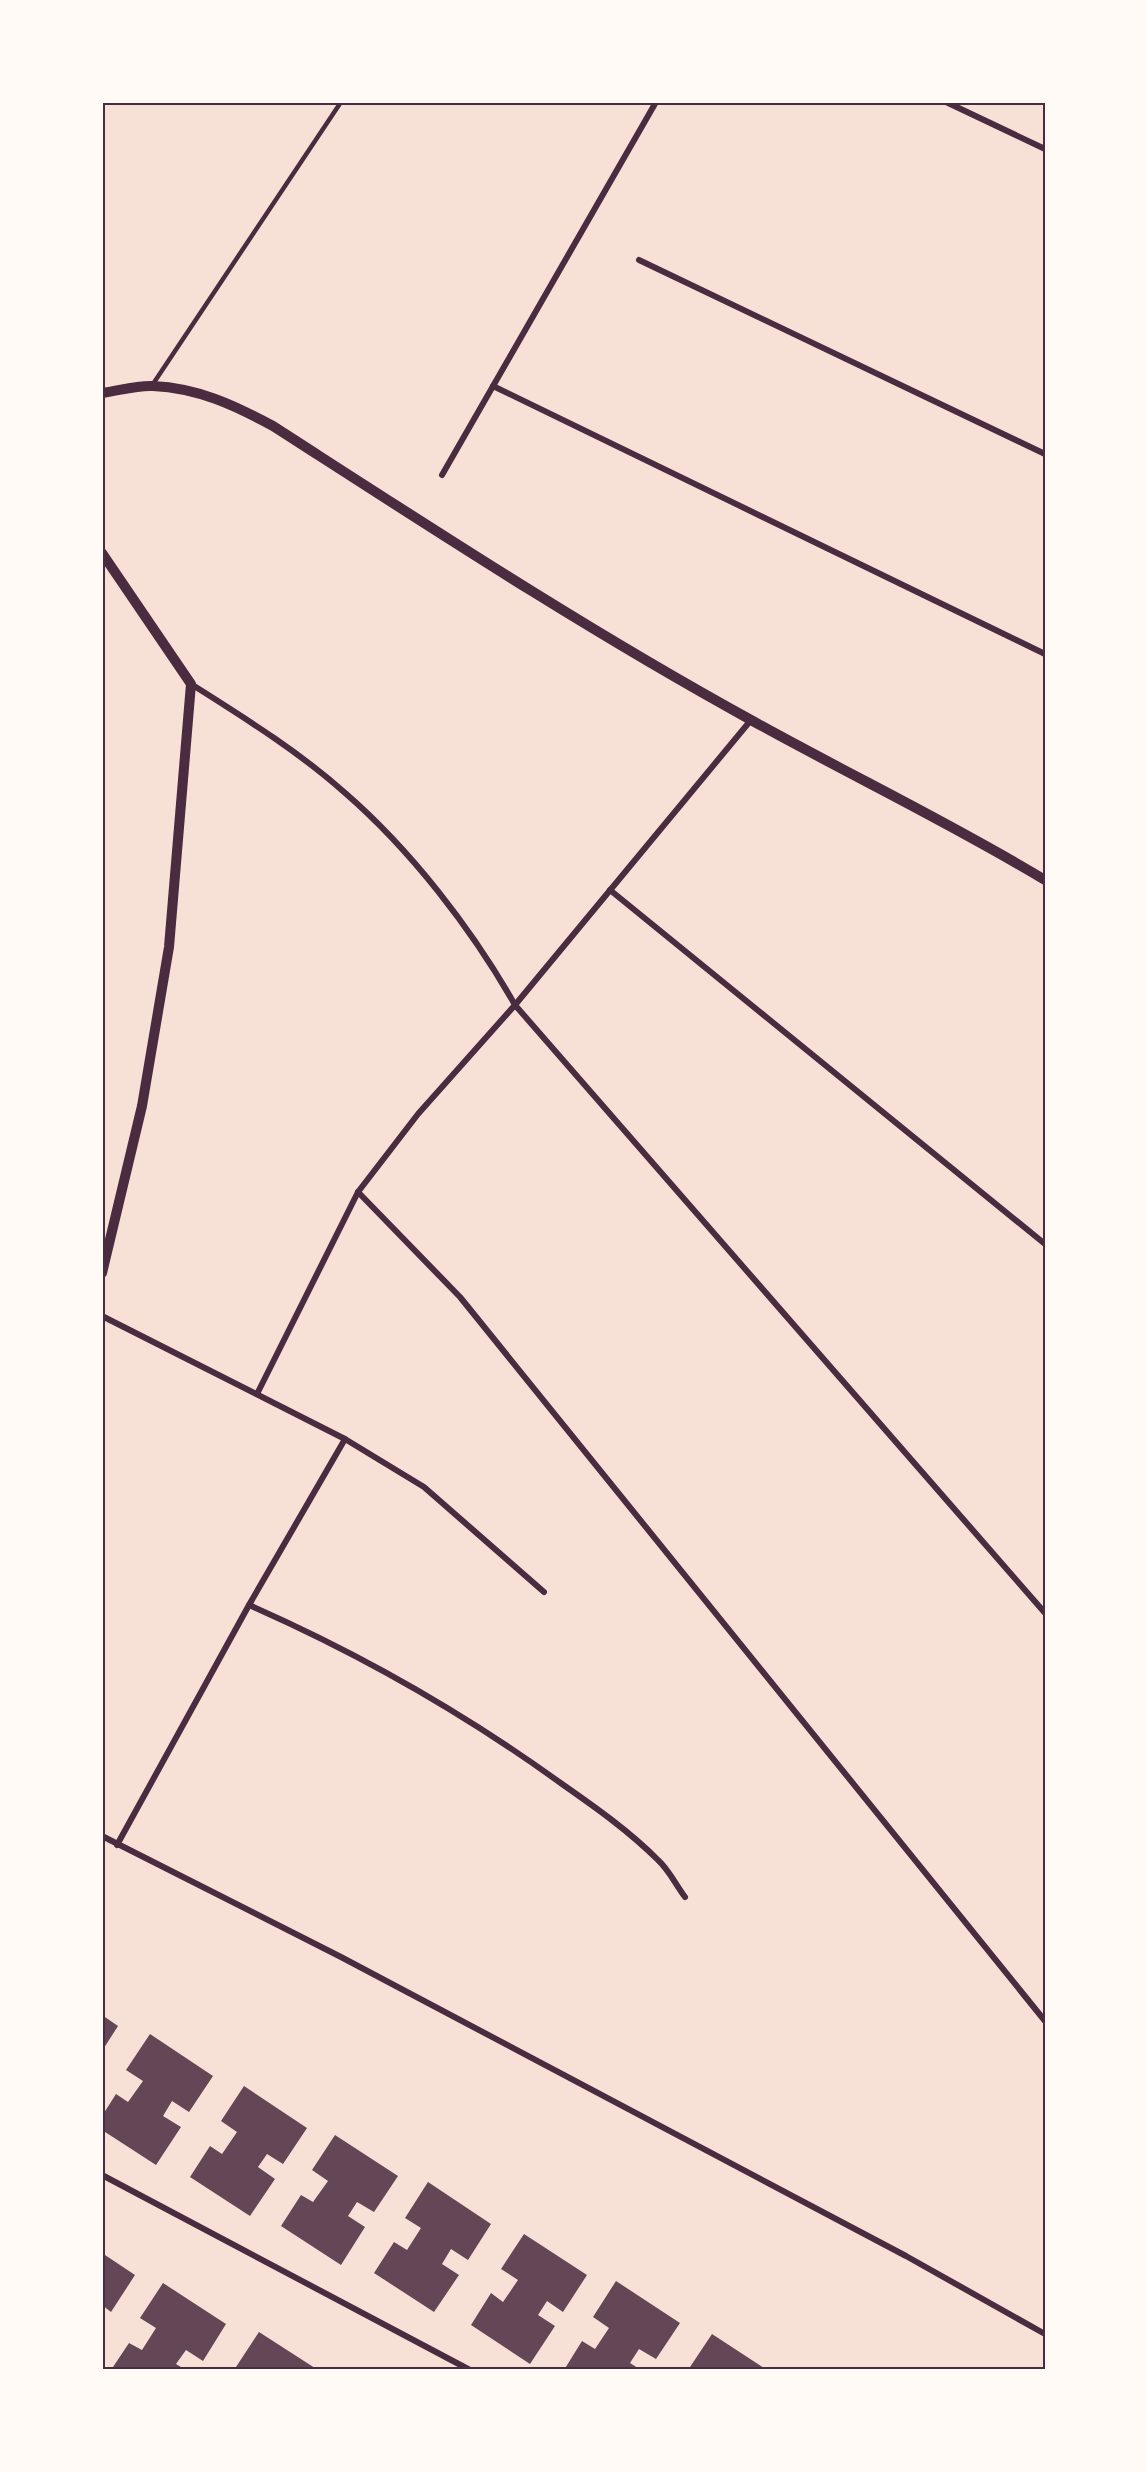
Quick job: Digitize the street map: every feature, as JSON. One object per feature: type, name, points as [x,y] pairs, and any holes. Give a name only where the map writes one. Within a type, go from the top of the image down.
[{"type":"street","points":[[442,475],[656,102]]},
{"type":"street","points":[[946,102],[1045,149]]},
{"type":"street","points":[[639,260],[1045,453]]},
{"type":"street","points":[[102,393],[151,386],[188,390],[230,403],[273,426],[606,638],[751,720],[984,842],[1045,879]]},
{"type":"street","points":[[493,386],[1045,654]]},
{"type":"street","points":[[102,553],[191,684],[255,725],[344,792],[402,849],[493,966],[515,1005],[1045,1613]]},
{"type":"street","points":[[102,1272],[142,1106],[169,947],[191,684]]},
{"type":"street","points":[[257,1394],[358,1192],[418,1114],[515,1005],[751,720]]},
{"type":"street","points":[[610,890],[1045,1244]]},
{"type":"street","points":[[358,1192],[460,1297],[1045,2021]]},
{"type":"street","points":[[102,1316],[345,1438],[424,1487],[544,1592]]},
{"type":"street","points":[[117,1845],[249,1605],[345,1438]]},
{"type":"street","points":[[249,1605],[321,1637],[467,1720],[538,1767],[610,1818],[660,1861],[685,1897]]},
{"type":"street","points":[[102,1836],[341,1958],[906,2256],[1045,2334]]},
{"type":"street","points":[[102,2175],[470,2370]]},
{"type":"lane","points":[[151,386],[341,102]]},
{"type":"building","points":[[102,2015],[118,2026],[102,2051]]},
{"type":"building","points":[[150,2034],[213,2076],[189,2112],[172,2101],[163,2116],[181,2127],[156,2165],[102,2130],[102,2116],[116,2094],[128,2102],[143,2081],[126,2070]]},
{"type":"building","points":[[244,2086],[307,2128],[283,2164],[267,2154],[258,2167],[275,2179],[250,2216],[190,2177],[210,2146],[222,2154],[237,2132],[221,2121]]},
{"type":"building","points":[[335,2135],[398,2176],[374,2212],[357,2202],[348,2216],[365,2227],[341,2265],[281,2226],[301,2195],[313,2202],[328,2181],[312,2170]]},
{"type":"building","points":[[428,2182],[491,2224],[468,2260],[451,2249],[442,2264],[459,2275],[434,2312],[374,2273],[394,2242],[407,2250],[421,2228],[405,2218]]},
{"type":"building","points":[[524,2234],[587,2275],[563,2312],[547,2301],[538,2315],[555,2326],[530,2364],[471,2325],[491,2293],[503,2302],[518,2280],[501,2269]]},
{"type":"building","points":[[102,2253],[135,2275],[111,2312],[102,2305]]},
{"type":"building","points":[[616,2281],[680,2323],[656,2359],[639,2349],[630,2363],[641,2370],[564,2370],[582,2341],[595,2349],[609,2328],[593,2317]]},
{"type":"building","points":[[163,2283],[226,2324],[203,2361],[186,2350],[176,2364],[186,2370],[111,2370],[129,2343],[142,2350],[156,2328],[140,2318]]},
{"type":"building","points":[[259,2332],[318,2370],[241,2370],[236,2367]]},
{"type":"building","points":[[712,2334],[767,2370],[688,2370]]}]
